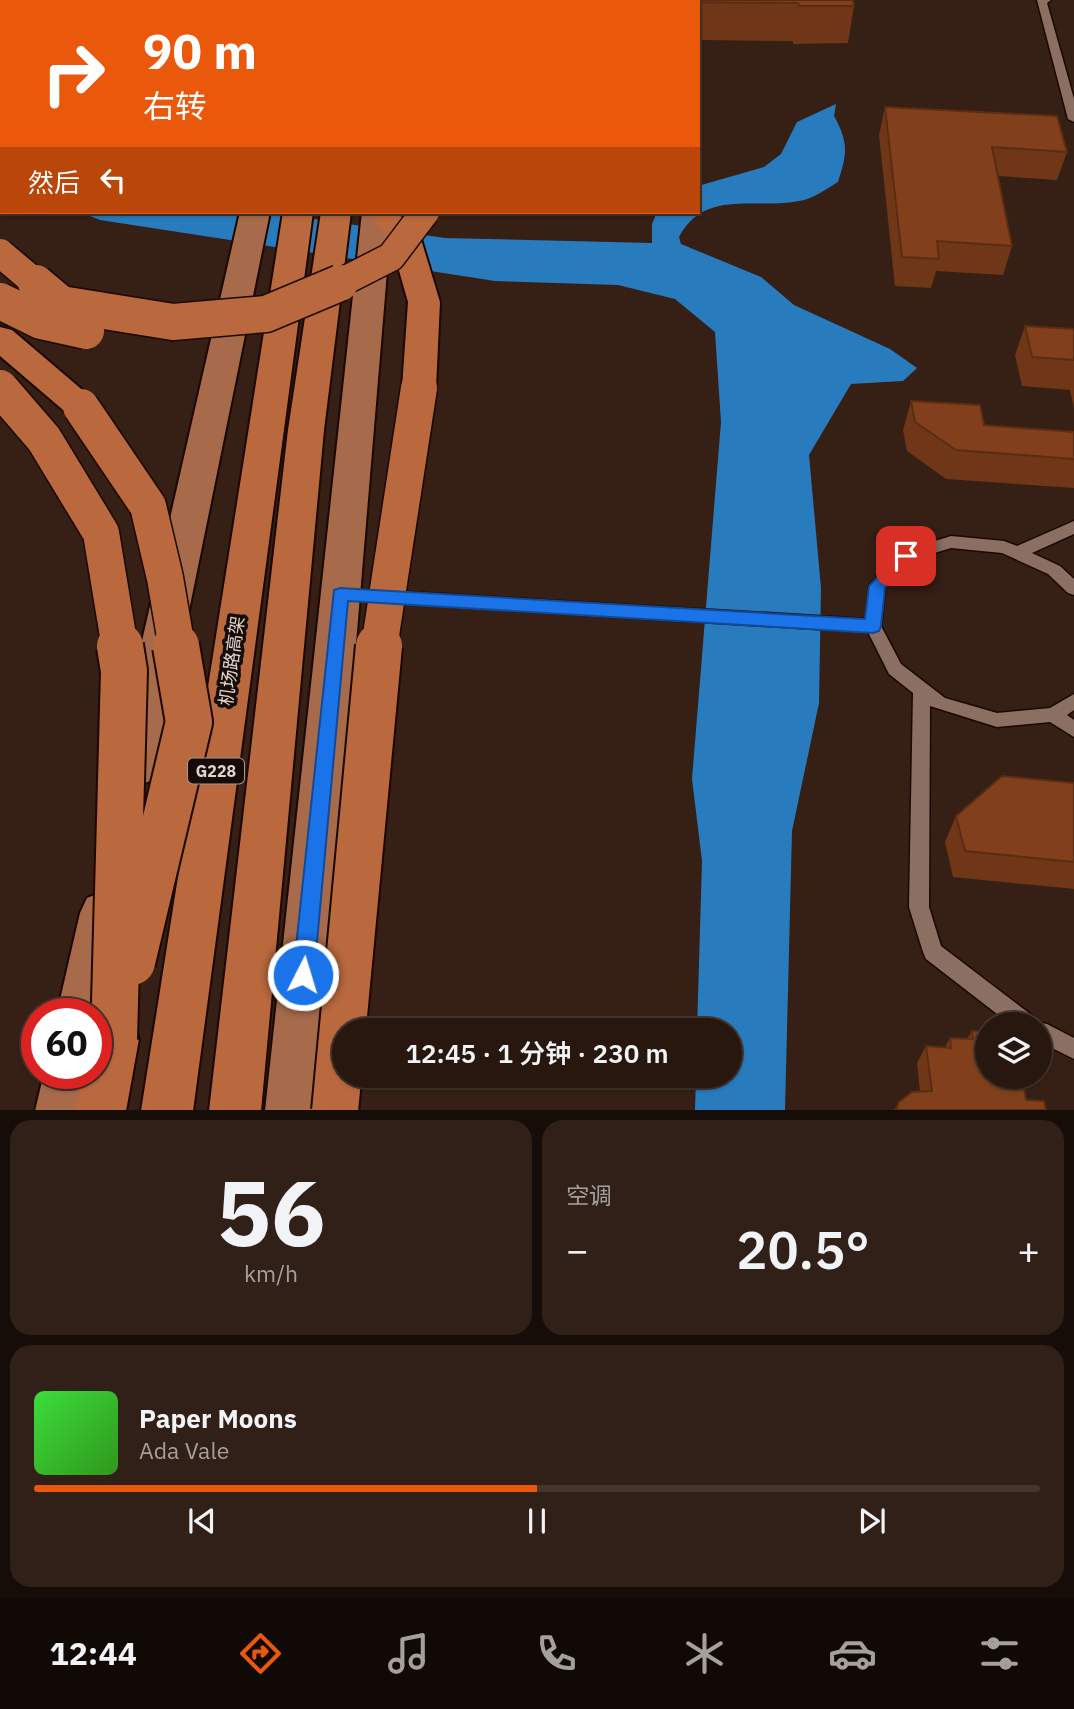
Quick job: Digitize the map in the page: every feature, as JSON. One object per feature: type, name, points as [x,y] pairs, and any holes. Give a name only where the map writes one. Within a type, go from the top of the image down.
[{"type":"highway","name":"机场路高架","points":[[167,1110],[298,214]]},
{"type":"highway","name":"G228","points":[[235,1110],[306,430],[367,214]]},
{"type":"highway","points":[[335,1110],[380,639],[419,387],[424,302],[405,236],[369,214]]},
{"type":"highway","points":[[0,301],[11,309],[65,328],[127,338],[190,337],[246,330],[391,257],[423,214]]},
{"type":"highway","points":[[0,253],[61,304],[173,322],[266,314],[317,295]]},
{"type":"highway","points":[[0,338],[80,407],[148,506],[165,578],[189,722],[106,998]]},
{"type":"highway","points":[[0,388],[44,439],[101,533],[124,671],[100,998]]},
{"type":"highway","points":[[99,1089],[100,1110]]},
{"type":"main road","points":[[103,998],[255,214]]},
{"type":"main road","points":[[290,1110],[370,282],[367,214]]},
{"type":"main road","points":[[61,1110],[66,1089]]},
{"type":"lane","points":[[1045,0],[1041,2],[1074,119]]},
{"type":"lane","points":[[1022,551],[1074,527]]},
{"type":"lane","points":[[1074,589],[1054,570],[1004,547],[951,542],[906,556],[877,586],[873,626],[894,669],[940,704],[997,720],[1053,715],[1074,701]]},
{"type":"lane","points":[[340,594],[873,626]]},
{"type":"lane","points":[[922,690],[919,907],[933,952],[1011,1012]]},
{"type":"lane","points":[[1053,715],[1074,730]]},
{"type":"lane","points":[[1052,1037],[1074,1049]]},
{"type":"water","points":[[836,104],[834,116],[845,149],[838,182],[799,201],[717,206],[690,222],[679,237],[681,244],[761,277],[794,305],[890,349],[917,368],[903,381],[851,384],[809,455],[821,588],[819,703],[792,831],[785,1110],[695,1110],[696,1088],[742,1088],[742,1018],[697,1018],[702,861],[692,779],[721,422],[715,332],[675,299],[618,285],[495,281],[100,220],[85,214],[279,214],[445,238],[652,243],[652,224],[656,214],[700,214],[700,185],[764,167],[781,154],[797,122]]},
{"type":"building","points":[[700,0],[853,0],[854,6],[799,6],[798,3],[700,2]]},
{"type":"building","points":[[885,107],[1057,116],[1067,152],[992,147],[1012,246],[937,241],[939,259],[902,257]]},
{"type":"building","points":[[1025,326],[1074,329],[1074,360],[1032,357]]},
{"type":"building","points":[[911,401],[980,405],[984,425],[1074,432],[1074,459],[956,450],[915,422]]},
{"type":"building","points":[[1002,776],[1074,783],[1074,862],[965,851],[956,816]]},
{"type":"building","points":[[972,1031],[975,1031],[975,1089],[1024,1089],[1026,1100],[1044,1101],[1046,1110],[896,1110],[899,1102],[912,1092],[932,1091],[926,1046],[951,1048],[950,1038],[973,1039]]},
{"type":"route","points":[[303,975],[340,594],[873,626],[877,586],[906,556]]}]
